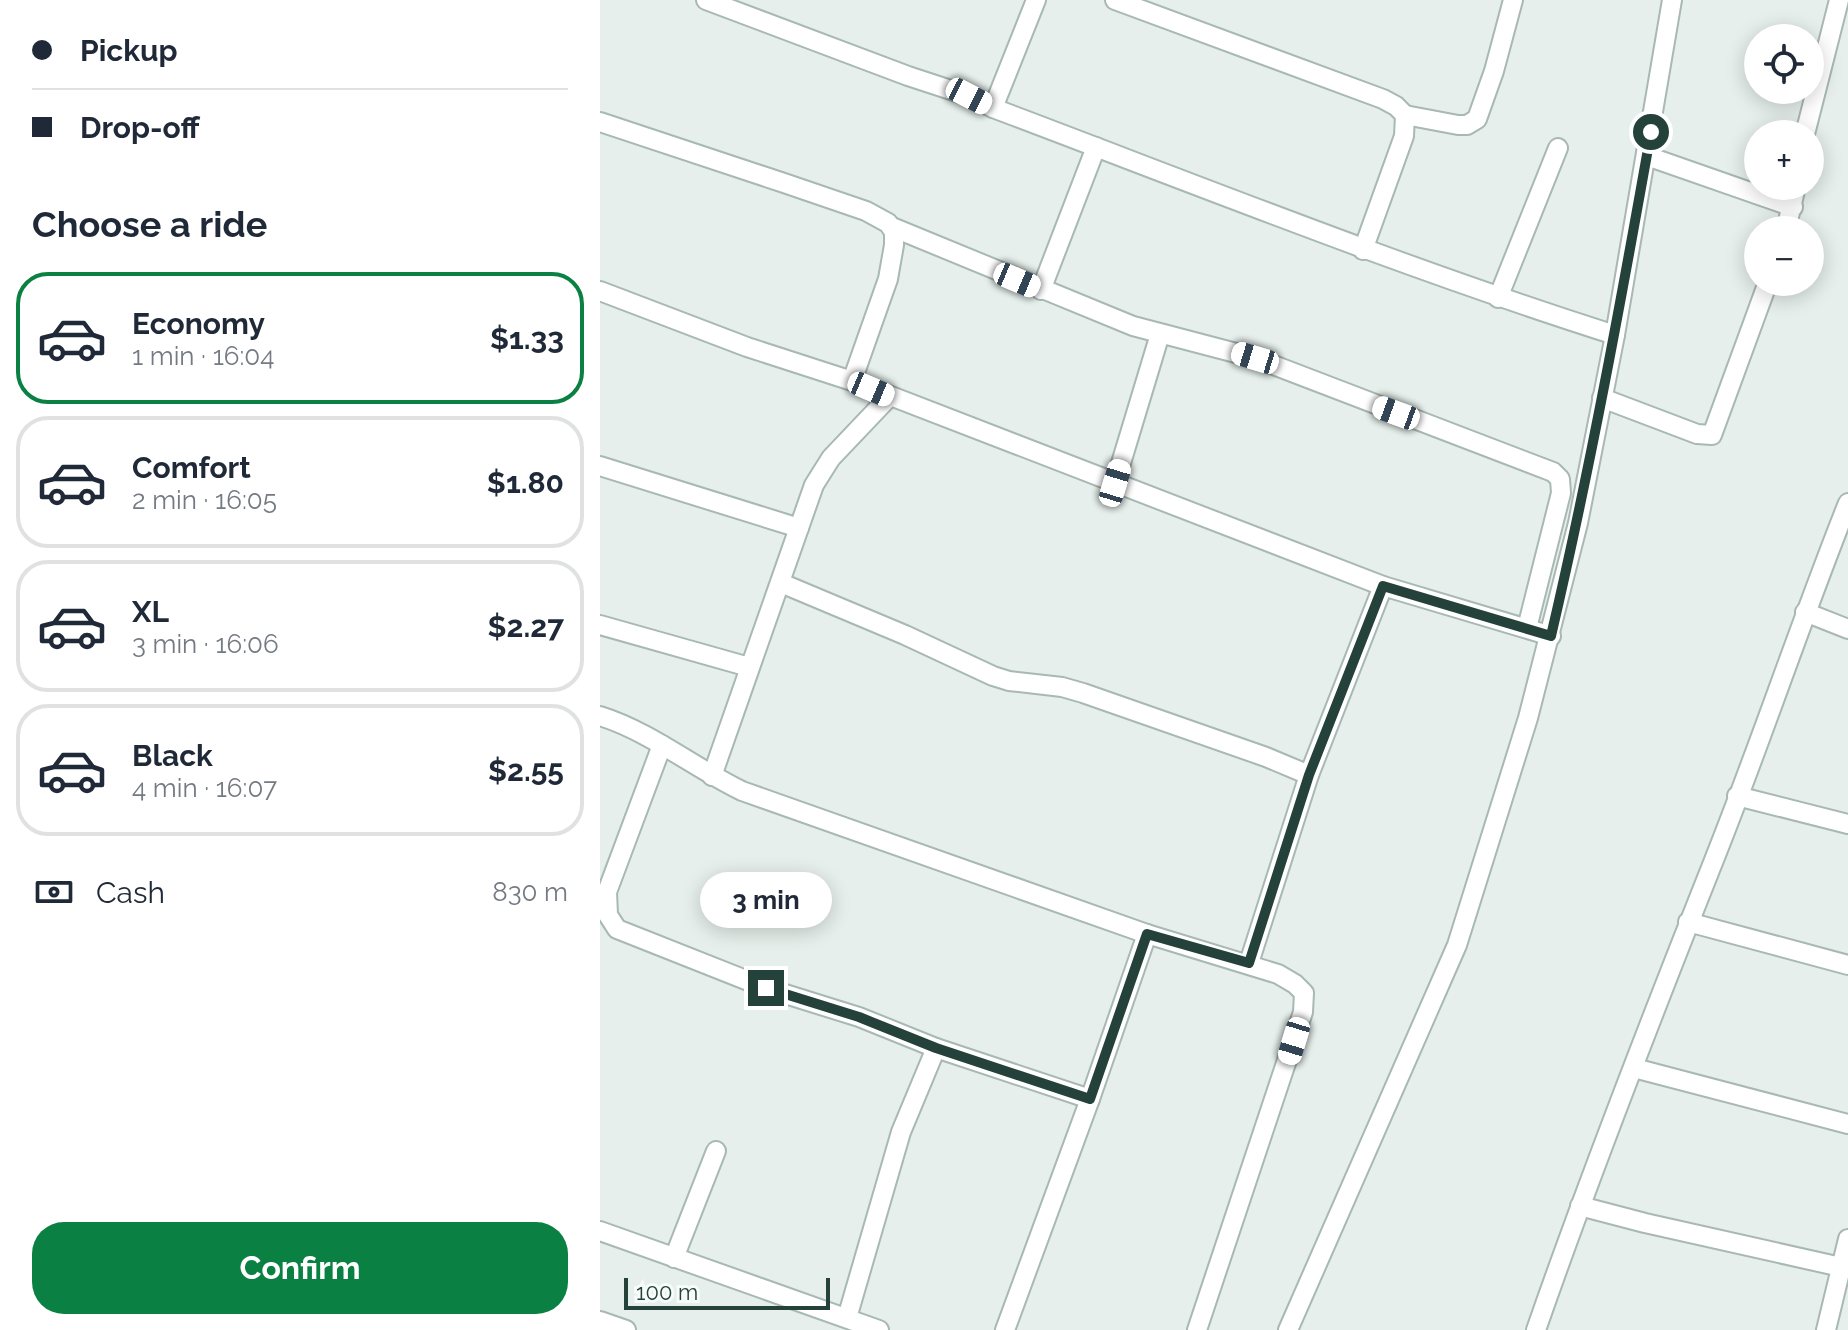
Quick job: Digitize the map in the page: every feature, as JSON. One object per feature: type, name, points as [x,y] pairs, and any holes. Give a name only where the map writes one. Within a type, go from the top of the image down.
[{"type":"street","points":[[706,0],[969,96],[993,108],[1363,250],[1615,335]]},
{"type":"street","points":[[993,108],[1036,0]]},
{"type":"street","points":[[1115,0],[1371,94],[1391,103],[1405,115],[1458,125],[1467,125],[1477,119],[1513,0]]},
{"type":"street","points":[[1288,1330],[1457,945],[1484,865],[1551,636],[1578,523],[1615,335],[1672,0]]},
{"type":"street","points":[[1809,120],[1839,0]]},
{"type":"street","points":[[1363,250],[1404,136],[1405,115]]},
{"type":"street","points":[[600,122],[866,211],[892,227],[1041,290],[1160,334],[1255,358],[1553,472],[1560,479],[1561,493],[1527,628]]},
{"type":"street","points":[[1041,290],[1096,147]]},
{"type":"street","points":[[1498,298],[1558,148]]},
{"type":"street","points":[[1647,156],[1793,207]]},
{"type":"street","points":[[1790,216],[1794,200]]},
{"type":"street","points":[[852,381],[888,279],[894,245],[892,227]]},
{"type":"street","points":[[600,291],[734,342],[852,381],[1383,586],[1551,636]]},
{"type":"street","points":[[1602,398],[1697,434],[1712,435],[1763,296]]},
{"type":"street","points":[[1115,483],[1160,334]]},
{"type":"street","points":[[712,776],[822,469],[889,397]]},
{"type":"street","points":[[600,466],[799,528]]},
{"type":"street","points":[[1536,1330],[1656,1003],[1848,503]]},
{"type":"street","points":[[781,583],[993,676],[1083,693],[1309,775]]},
{"type":"street","points":[[1249,963],[1309,775],[1383,586]]},
{"type":"street","points":[[1805,612],[1848,629]]},
{"type":"street","points":[[600,625],[749,667]]},
{"type":"street","points":[[600,716],[621,723],[742,791],[1147,934],[1249,963],[1278,974],[1304,993],[1303,1012],[1197,1330]]},
{"type":"street","points":[[662,745],[605,885],[608,915],[617,929],[766,988],[859,1017],[936,1048],[1090,1099]]},
{"type":"street","points":[[1737,796],[1848,824]]},
{"type":"street","points":[[1688,922],[1848,965]]},
{"type":"street","points":[[1005,1330],[1147,934]]},
{"type":"street","points":[[847,1318],[901,1132],[936,1048]]},
{"type":"street","points":[[1634,1068],[1848,1124]]},
{"type":"street","points":[[674,1258],[716,1151]]},
{"type":"street","points":[[1580,1206],[1841,1267]]},
{"type":"street","points":[[600,1231],[879,1330]]},
{"type":"street","points":[[1826,1330],[1848,1239]]},
{"type":"street","points":[[600,1321],[626,1330]]},
{"type":"route","points":[[766,988],[859,1017],[936,1048],[1090,1099],[1147,934],[1249,963],[1309,775],[1383,586],[1551,636],[1578,523],[1651,132]]}]
